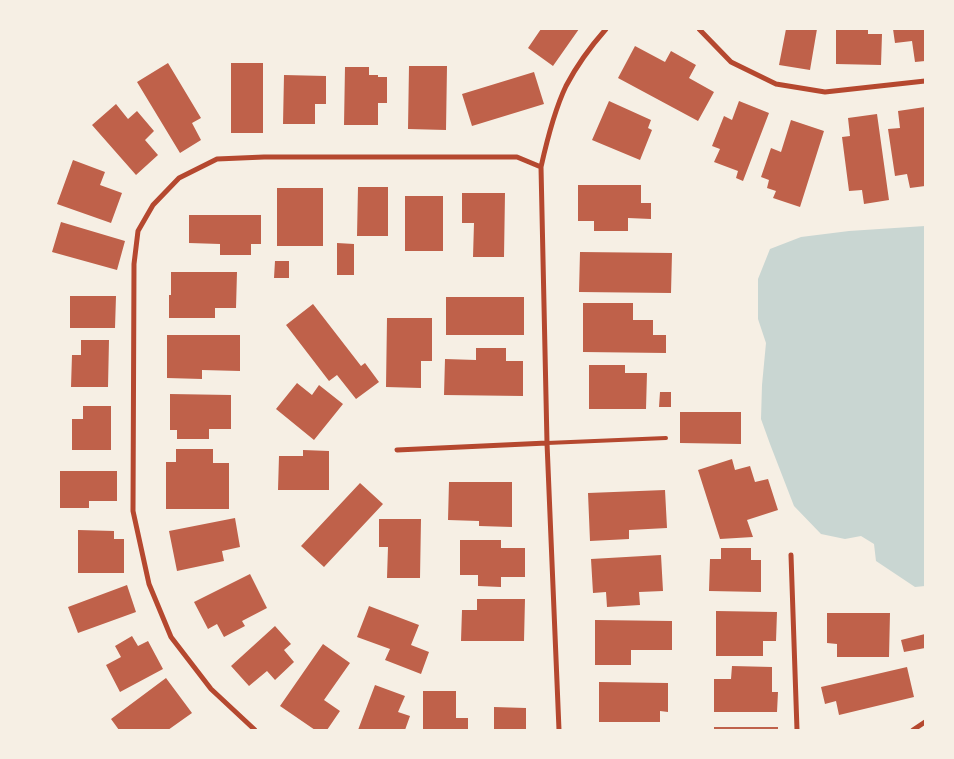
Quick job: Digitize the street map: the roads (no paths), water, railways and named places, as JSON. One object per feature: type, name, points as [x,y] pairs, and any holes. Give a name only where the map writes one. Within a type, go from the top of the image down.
[{"type":"street","points":[[559,730],[547,443],[541,167],[551,126],[566,86],[590,48],[606,29]]},
{"type":"street","points":[[699,29],[732,62],[776,84],[825,92],[925,81]]},
{"type":"street","points":[[255,730],[211,689],[171,637],[149,584],[133,511],[134,264],[138,231],[153,205],[179,178],[217,159],[264,157],[517,157],[541,167]]},
{"type":"street","points":[[397,450],[547,443]]},
{"type":"street","points":[[791,555],[797,730]]},
{"type":"street","points":[[913,730],[925,722]]},
{"type":"lane","points":[[547,443],[666,438]]}]
